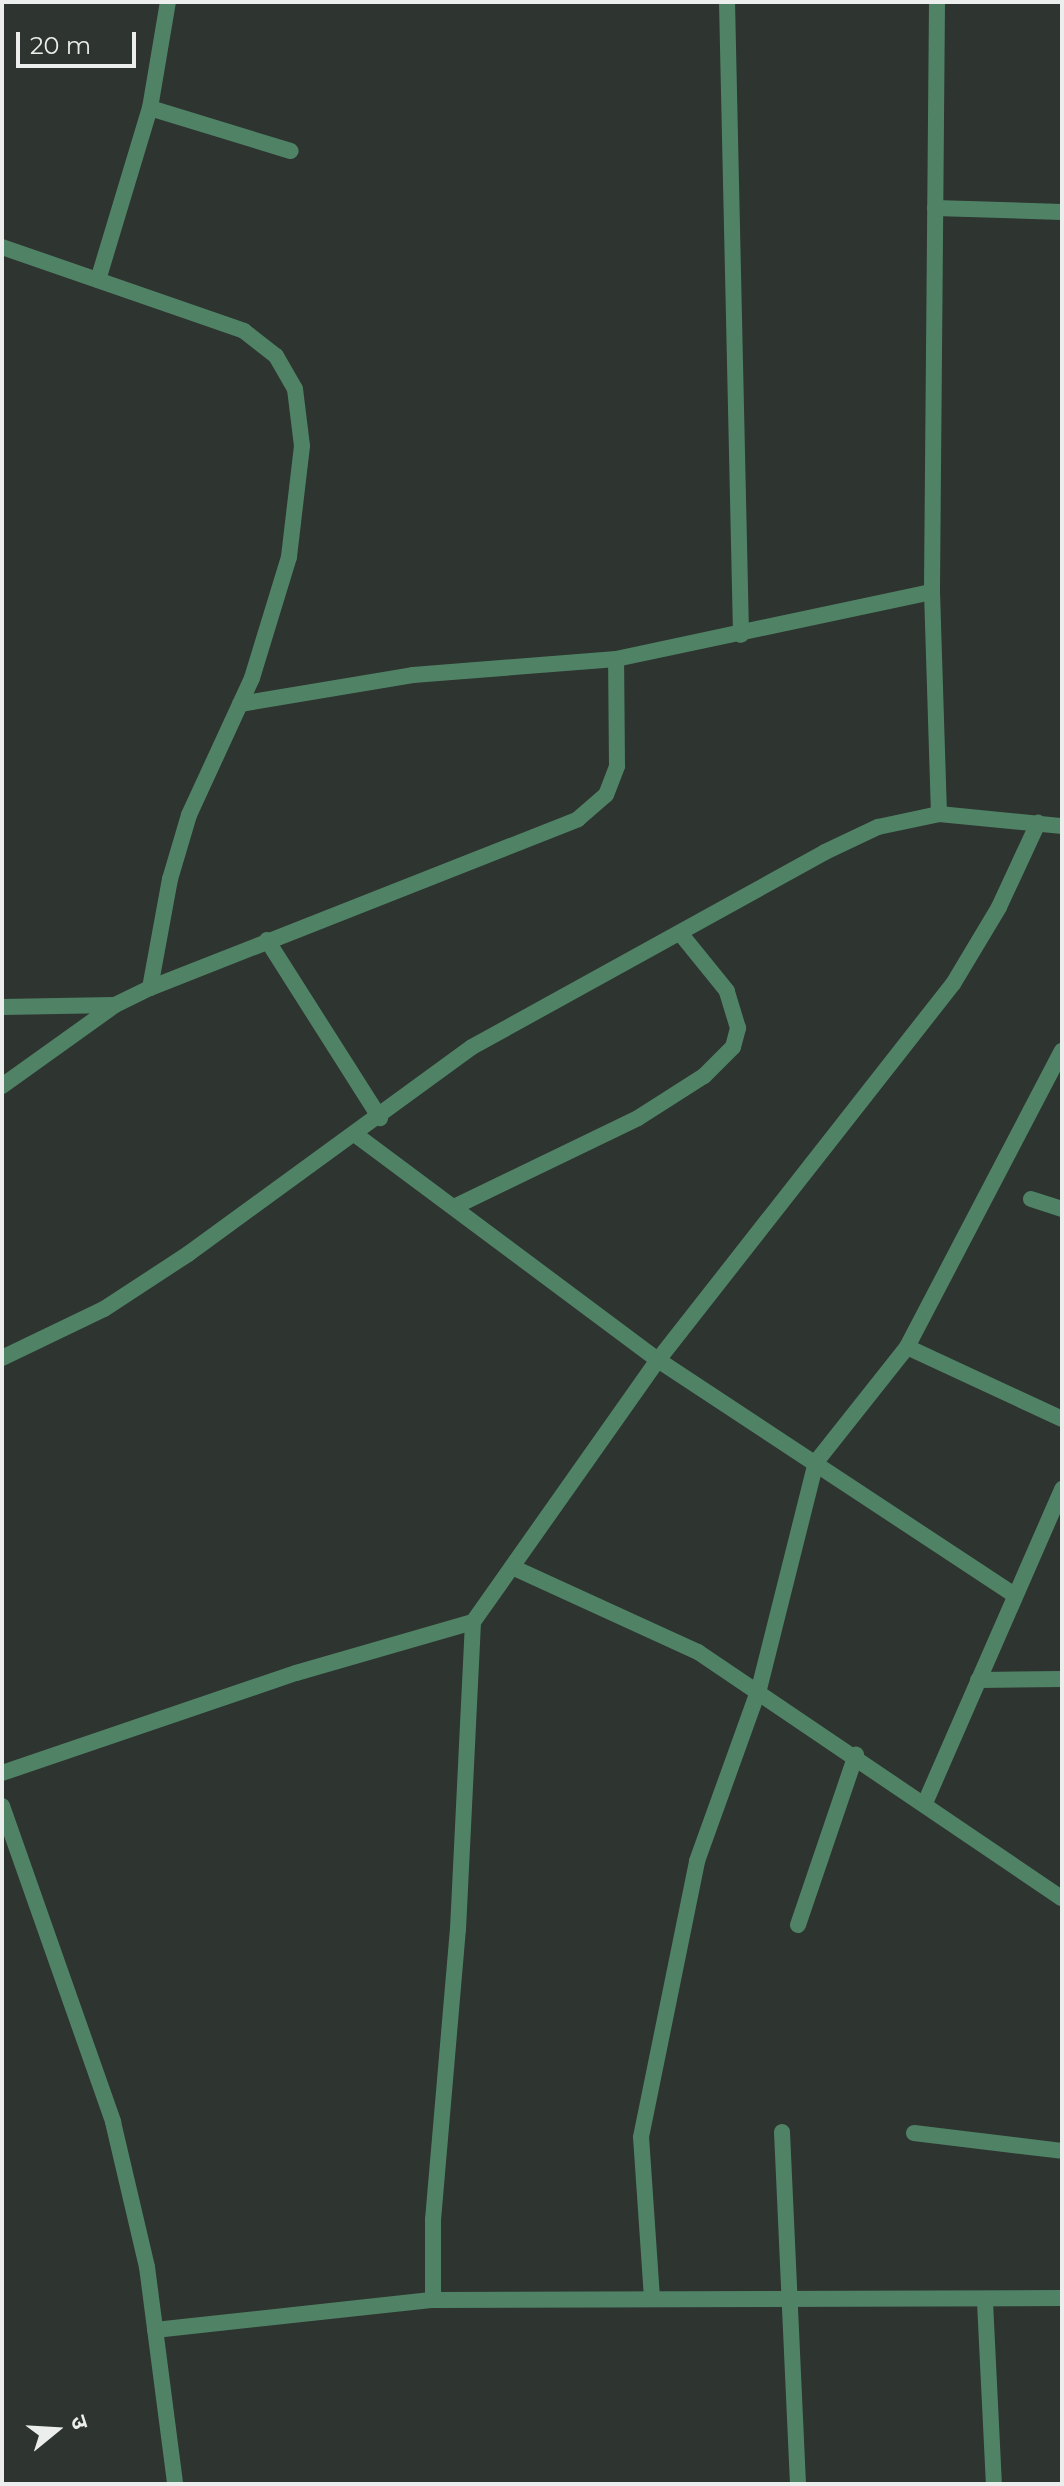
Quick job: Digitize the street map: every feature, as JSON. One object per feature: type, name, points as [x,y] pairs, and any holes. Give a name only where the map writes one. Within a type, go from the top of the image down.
[{"type":"street","points":[[98,280],[150,108],[168,2]]},
{"type":"street","points":[[727,2],[741,635]]},
{"type":"street","points":[[937,2],[932,592],[939,814]]},
{"type":"street","points":[[150,108],[291,151]]},
{"type":"street","points":[[935,208],[1062,212]]},
{"type":"street","points":[[2,247],[244,331],[276,356],[295,389],[302,446],[289,557],[240,704],[189,815],[170,879],[150,988]]},
{"type":"street","points":[[240,704],[413,675],[616,659],[741,635],[932,592]]},
{"type":"street","points":[[2,1086],[115,1005],[150,988],[578,819],[606,795],[617,766],[616,659]]},
{"type":"street","points":[[2,1358],[104,1309],[380,1118],[472,1047],[878,827],[939,814],[1062,826]]},
{"type":"street","points":[[433,2300],[433,2220],[458,1929],[473,1622],[658,1360],[953,984],[999,907],[1038,823]]},
{"type":"street","points":[[454,1207],[638,1118],[704,1076],[733,1047],[738,1028],[727,991],[680,933]]},
{"type":"street","points":[[267,940],[380,1118]]},
{"type":"street","points":[[2,1007],[115,1005]]},
{"type":"street","points":[[652,2298],[641,2137],[697,1861],[759,1689],[816,1462],[907,1347],[1062,1051]]},
{"type":"street","points":[[356,1135],[658,1360],[1015,1595]]},
{"type":"street","points":[[1031,1199],[1062,1209]]},
{"type":"street","points":[[907,1347],[1062,1419]]},
{"type":"street","points":[[925,1803],[1062,1489]]},
{"type":"street","points":[[512,1567],[698,1652],[759,1689],[1062,1898]]},
{"type":"street","points":[[2,1773],[296,1673],[473,1622]]},
{"type":"street","points":[[978,1680],[1062,1679]]},
{"type":"street","points":[[798,1925],[856,1755]]},
{"type":"street","points":[[2,1806],[113,2122],[147,2267],[175,2484]]},
{"type":"street","points":[[782,2132],[798,2484]]},
{"type":"street","points":[[914,2133],[1062,2151]]},
{"type":"street","points":[[155,2330],[433,2300],[652,2298],[985,2302],[1062,2298]]},
{"type":"street","points":[[985,2302],[994,2484]]}]
